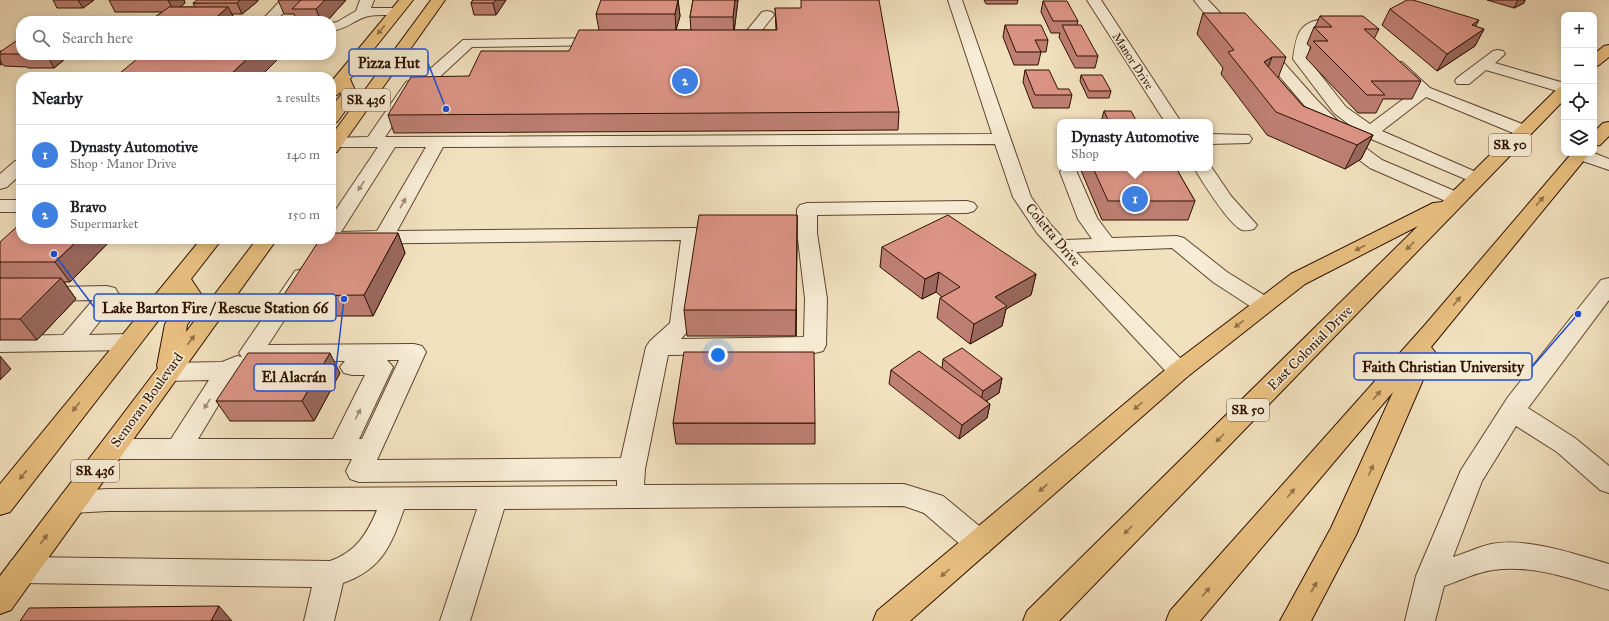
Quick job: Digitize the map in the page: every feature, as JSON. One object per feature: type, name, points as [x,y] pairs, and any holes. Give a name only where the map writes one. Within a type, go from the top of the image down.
[{"type":"main road","name":"SR 436","points":[[336,86],[406,0]]},
{"type":"main road","name":"SR 436","points":[[336,141],[438,0]]},
{"type":"main road","points":[[1597,59],[1609,49]]},
{"type":"main road","points":[[336,111],[348,95],[342,79]]},
{"type":"main road","name":"East Colonial Drive","points":[[1038,621],[1561,93]]},
{"type":"main road","points":[[1597,138],[1609,127]]},
{"type":"main road","points":[[1181,621],[1432,331],[1579,156]]},
{"type":"main road","points":[[888,621],[1179,371],[1298,279],[1457,199]]},
{"type":"main road","points":[[0,504],[208,244]]},
{"type":"main road","name":"Semoran Boulevard","points":[[0,600],[263,244]]},
{"type":"main road","points":[[168,372],[176,324],[194,300],[180,279]]},
{"type":"main road","points":[[1295,621],[1342,535],[1432,331]]},
{"type":"street","points":[[273,16],[288,0]]},
{"type":"street","name":"Coletta Drive","points":[[955,0],[1022,197],[1044,229],[1179,371]]},
{"type":"street","name":"Manor Drive","points":[[1094,0],[1171,119]]},
{"type":"street","points":[[1201,0],[1223,24],[1248,32],[1310,102],[1357,150],[1376,164],[1457,199]]},
{"type":"street","points":[[336,26],[340,26],[366,6],[396,11]]},
{"type":"street","points":[[713,42],[745,42],[767,15]]},
{"type":"street","points":[[1362,31],[1350,26],[1332,23],[1311,25],[1304,32],[1300,59],[1340,110],[1370,132],[1477,179]]},
{"type":"street","points":[[336,223],[412,86],[426,81],[468,43],[618,42]]},
{"type":"street","points":[[1387,54],[1424,91],[1524,131]]},
{"type":"street","points":[[1463,81],[1498,54]]},
{"type":"street","points":[[1484,65],[1561,89]]},
{"type":"street","points":[[1370,132],[1424,91]]},
{"type":"street","points":[[336,145],[381,142],[1002,139]]},
{"type":"street","points":[[1213,139],[1243,139]]},
{"type":"street","points":[[384,237],[437,142]]},
{"type":"street","points":[[1594,156],[1609,165]]},
{"type":"street","points":[[0,183],[16,169]]},
{"type":"street","points":[[1204,171],[1224,200],[1247,224]]},
{"type":"street","points":[[1069,172],[1088,219],[1106,244]]},
{"type":"street","points":[[0,206],[16,206]]},
{"type":"street","points":[[658,347],[815,345],[816,299],[807,233],[806,209],[967,206]]},
{"type":"street","points":[[178,449],[227,371],[251,353],[322,247],[384,237],[807,233]]},
{"type":"street","points":[[629,497],[632,469],[658,347],[681,326],[692,234]]},
{"type":"street","points":[[1060,246],[1176,242],[1220,277],[1264,305]]},
{"type":"street","points":[[1420,621],[1431,576],[1470,478],[1513,411],[1609,284]]},
{"type":"street","points":[[0,295],[107,293],[109,296],[69,343]]},
{"type":"street","points":[[0,344],[129,342]]},
{"type":"street","points":[[251,353],[414,352],[359,470],[632,469]]},
{"type":"street","points":[[168,372],[381,367],[341,449]]},
{"type":"street","points":[[1513,411],[1566,445],[1609,482]]},
{"type":"street","points":[[111,449],[370,449]]},
{"type":"street","points":[[72,502],[108,500],[904,495],[933,504],[979,543]]},
{"type":"street","points":[[21,570],[330,574],[344,570],[361,561],[377,544],[395,498]]},
{"type":"street","points":[[455,621],[494,498]]},
{"type":"street","points":[[1431,576],[1491,557],[1513,555],[1563,563],[1609,577]]},
{"type":"street","points":[[319,621],[330,574]]},
{"type":"building","points":[[197,0],[240,0],[237,3],[193,3]]},
{"type":"building","points":[[301,0],[325,0],[316,9],[292,9]]},
{"type":"building","points":[[473,0],[496,0],[493,3],[471,3]]},
{"type":"building","points":[[601,0],[678,0],[675,14],[596,14]]},
{"type":"building","points":[[693,0],[735,0],[733,17],[690,17]]},
{"type":"building","points":[[801,0],[879,0],[899,112],[388,115],[411,77],[469,76],[481,51],[569,51],[579,30],[777,30],[775,8],[801,8]]},
{"type":"building","points":[[1407,0],[1413,0],[1479,20],[1472,25],[1484,29],[1447,54],[1390,9]]},
{"type":"building","points":[[1043,1],[1067,1],[1078,21],[1053,21]]},
{"type":"building","points":[[169,7],[228,7],[218,16],[157,16]]},
{"type":"building","points":[[1203,13],[1245,13],[1286,57],[1272,57],[1264,62],[1303,106],[1373,135],[1357,145],[1276,112],[1228,52],[1234,50]]},
{"type":"building","points":[[1320,16],[1363,16],[1379,29],[1364,29],[1421,81],[1371,81],[1385,95],[1367,95],[1313,41],[1328,41],[1314,27],[1332,27]]},
{"type":"building","points":[[1005,25],[1041,25],[1048,40],[1035,40],[1041,52],[1016,52]]},
{"type":"building","points":[[1062,25],[1081,25],[1098,56],[1077,56]]},
{"type":"building","points":[[16,41],[16,54],[0,54],[0,52]]},
{"type":"building","points":[[136,60],[246,60],[233,72],[121,72]]},
{"type":"building","points":[[1025,70],[1049,70],[1058,89],[1069,89],[1072,95],[1035,95]]},
{"type":"building","points":[[1081,75],[1102,75],[1111,91],[1089,91]]},
{"type":"building","points":[[1104,111],[1131,111],[1135,119],[1108,119]]},
{"type":"building","points":[[1094,171],[1178,171],[1195,201],[1108,201]]},
{"type":"building","points":[[699,215],[797,215],[796,310],[684,310]]},
{"type":"building","points":[[948,215],[1036,274],[995,297],[1007,306],[974,324],[940,298],[960,287],[939,272],[925,279],[882,247]]},
{"type":"building","points":[[16,228],[16,244],[74,244],[55,262],[0,262],[0,242]]},
{"type":"building","points":[[336,233],[398,233],[364,295],[283,296],[317,244],[336,244]]},
{"type":"building","points":[[0,278],[61,278],[20,319],[0,319]]},
{"type":"building","points":[[962,348],[1002,378],[983,391],[943,359]]},
{"type":"building","points":[[919,351],[990,404],[962,425],[891,370]]},
{"type":"building","points":[[684,352],[814,352],[815,423],[673,423]]},
{"type":"building","points":[[248,353],[330,353],[302,401],[216,401]]},
{"type":"building","points":[[219,606],[211,621],[20,621],[29,608]]},
{"type":"place","name":"Bravo","points":[[685,81]]},
{"type":"place","name":"Pizza Hut","points":[[446,109]]},
{"type":"place","name":"Dynasty Automotive","points":[[1135,199]]},
{"type":"place","name":"Lake Barton Fire / Rescue Station 66","points":[[54,254]]},
{"type":"place","name":"El Alacrán","points":[[344,299]]},
{"type":"place","name":"Faith Christian University","points":[[1578,314]]}]
